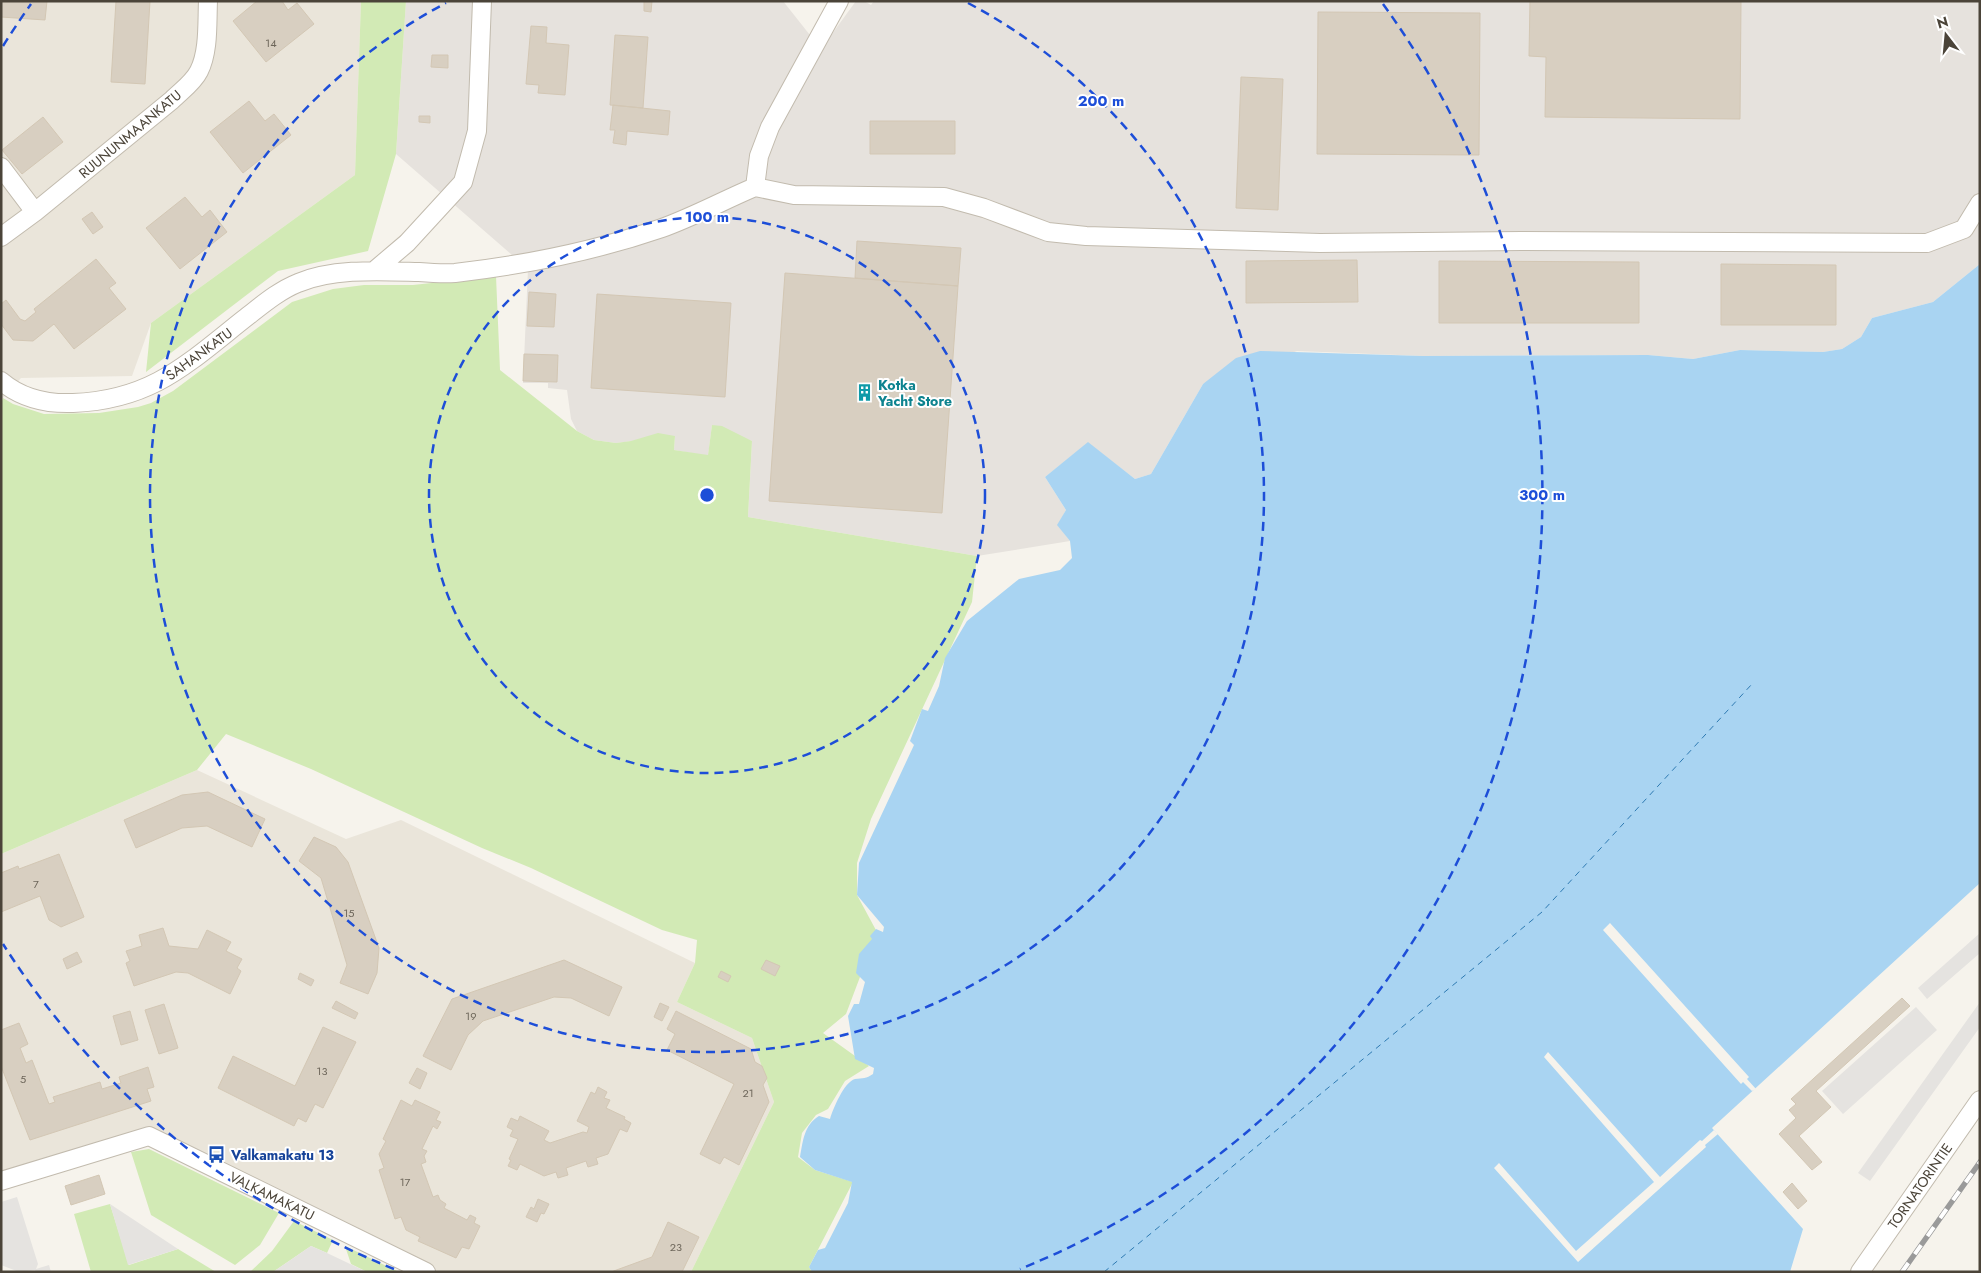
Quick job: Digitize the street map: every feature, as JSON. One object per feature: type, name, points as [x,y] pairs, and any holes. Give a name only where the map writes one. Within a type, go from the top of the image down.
[{"type":"street","name":"RUUNUNMAANKATU","points":[[1,237],[35,212],[191,83],[203,61],[208,1]]},
{"type":"street","points":[[374,271],[407,244],[463,182],[477,131],[482,1]]},
{"type":"street","points":[[838,1],[770,127],[758,156],[755,187],[794,195],[944,197],[984,208],[1048,232],[1077,235],[1320,242],[1522,240],[1927,243],[1964,230],[1980,203]]},
{"type":"street","points":[[1,167],[35,212]]},
{"type":"street","name":"SAHANKATU","points":[[1,381],[13,391],[37,399],[60,403],[116,398],[172,376],[274,296],[296,284],[319,276],[374,271],[453,273],[584,251],[663,228],[755,187]]},
{"type":"street","name":"TORNATORINTIE","points":[[1860,1272],[1980,1100]]},
{"type":"street","name":"VALKAMAKATU","points":[[1,1181],[149,1136],[426,1272]]},
{"type":"shaded area","points":[[1,1],[361,1],[355,175],[151,323],[132,376],[21,378],[3,398],[1,404]]},
{"type":"shaded area","points":[[406,1],[783,1],[821,49],[856,1],[864,1],[871,5],[874,1],[1980,1],[1980,264],[1933,302],[1872,318],[1861,337],[1842,349],[1823,352],[1740,350],[1693,359],[1648,355],[1423,356],[1297,351],[1203,384],[1151,474],[1135,479],[1088,443],[1045,477],[1066,510],[1058,525],[1070,541],[977,556],[748,517],[752,441],[712,425],[708,456],[674,450],[675,436],[616,443],[594,440],[577,431],[571,419],[567,390],[548,388],[548,383],[523,383],[528,269],[396,154]]},
{"type":"shaded area","points":[[197,770],[346,839],[401,820],[695,963],[677,1002],[752,1038],[774,1102],[691,1272],[426,1272],[149,1136],[1,1181],[1,854]]},
{"type":"shaded area","points":[[1980,933],[1980,953],[1927,999],[1918,988]]},
{"type":"shaded area","points":[[1980,1002],[1980,1027],[1870,1181],[1858,1173]]},
{"type":"shaded area","points":[[1916,1007],[1937,1030],[1843,1114],[1822,1091]]},
{"type":"shaded area","points":[[17,1197],[38,1264],[36,1269],[49,1265],[51,1272],[36,1272],[35,1270],[19,1272],[1,1265],[1,1202]]},
{"type":"shaded area","points":[[110,1204],[178,1249],[128,1265]]},
{"type":"shaded area","points":[[311,1246],[327,1253],[367,1272],[273,1272]]},
{"type":"green space","points":[[361,1],[406,1],[396,154],[368,251],[278,271],[146,372],[151,323],[355,175]]},
{"type":"green space","points":[[496,276],[500,370],[577,431],[594,440],[616,443],[631,441],[658,433],[675,436],[674,450],[708,455],[712,425],[722,426],[752,441],[748,517],[977,556],[972,602],[871,819],[857,863],[857,895],[877,932],[846,1014],[823,1033],[869,1066],[845,1081],[828,1109],[816,1115],[802,1133],[798,1157],[815,1170],[853,1182],[809,1267],[812,1272],[691,1272],[774,1102],[752,1038],[677,1002],[695,963],[697,940],[662,930],[531,868],[482,848],[311,769],[226,734],[197,770],[1,854],[1,404],[3,398],[13,404],[44,414],[99,413],[138,407],[151,403],[173,391],[292,302],[333,289],[364,285],[413,285]]},
{"type":"green space","points":[[149,1149],[279,1213],[260,1245],[235,1265],[151,1215],[131,1152]]},
{"type":"green space","points":[[110,1204],[129,1265],[178,1249],[216,1272],[91,1272],[74,1214]]},
{"type":"green space","points":[[294,1221],[333,1240],[327,1253],[311,1246],[273,1272],[250,1272],[272,1251]]},
{"type":"green space","points":[[345,1246],[399,1272],[367,1272],[351,1264]]},
{"type":"water","points":[[1980,264],[1980,883],[1712,1128],[1803,1229],[1790,1272],[812,1272],[809,1267],[818,1250],[825,1248],[848,1203],[852,1182],[815,1170],[800,1157],[805,1134],[810,1124],[819,1116],[830,1119],[843,1090],[851,1081],[871,1076],[874,1068],[855,1059],[848,1016],[854,1004],[859,1004],[865,982],[856,973],[859,954],[872,939],[870,936],[876,929],[883,932],[884,927],[857,895],[859,863],[914,745],[910,741],[922,709],[928,711],[939,686],[945,658],[967,621],[1019,579],[1060,570],[1072,558],[1070,541],[1057,525],[1066,510],[1045,477],[1088,442],[1135,479],[1151,474],[1203,384],[1236,358],[1260,351],[1423,356],[1648,355],[1693,359],[1740,350],[1823,352],[1842,349],[1861,337],[1872,318],[1933,302]]},
{"type":"pier","points":[[1610,923],[1749,1077],[1747,1079],[1756,1089],[1752,1091],[1743,1082],[1741,1084],[1603,930]]},
{"type":"pier","points":[[1548,1052],[1660,1177],[1700,1140],[1702,1141],[1714,1130],[1718,1134],[1578,1262],[1494,1168],[1499,1163],[1576,1251],[1654,1182],[1544,1057]]},
{"type":"building","points":[[1,1],[47,1],[45,20],[1,17]]},
{"type":"building","points":[[116,1],[150,1],[145,84],[111,82]]},
{"type":"building","points":[[257,1],[282,1],[288,10],[297,3],[314,24],[266,62],[233,21]]},
{"type":"building","points":[[644,1],[652,1],[651,12],[644,11]]},
{"type":"building","points":[[1530,1],[1741,1],[1740,119],[1545,117],[1546,57],[1529,56]]},
{"type":"building","points":[[1318,12],[1480,13],[1479,155],[1317,154]]},
{"type":"building","points":[[531,26],[547,27],[546,43],[569,45],[565,95],[538,93],[539,85],[526,84]]},
{"type":"building","points":[[615,35],[648,37],[643,108],[610,105]]},
{"type":"building","points":[[432,55],[448,55],[448,68],[431,67]]},
{"type":"building","points":[[1241,77],[1283,79],[1278,210],[1236,208]]},
{"type":"building","points":[[249,101],[265,121],[274,114],[291,135],[243,173],[210,132]]},
{"type":"building","points":[[613,105],[670,111],[668,135],[627,131],[626,145],[613,143],[615,130],[610,130]]},
{"type":"building","points":[[419,116],[430,116],[430,123],[419,122]]},
{"type":"building","points":[[43,117],[63,142],[22,174],[2,150]]},
{"type":"building","points":[[870,121],[955,121],[955,154],[870,154]]},
{"type":"building","points":[[185,197],[202,217],[210,210],[227,232],[180,269],[146,228]]},
{"type":"building","points":[[92,212],[103,227],[93,234],[82,219]]},
{"type":"building","points":[[857,241],[961,248],[958,286],[855,278]]},
{"type":"building","points":[[96,259],[116,283],[109,288],[126,309],[74,349],[54,324],[33,341],[13,340],[1,324],[1,304],[6,300],[20,319],[25,321],[36,312],[34,309]]},
{"type":"building","points":[[1357,260],[1358,302],[1246,303],[1246,261]]},
{"type":"building","points":[[1439,261],[1639,262],[1639,323],[1439,323]]},
{"type":"building","points":[[1721,264],[1836,265],[1836,325],[1721,325]]},
{"type":"building","name":"Kotka Yacht Store","points":[[785,273],[958,286],[942,513],[769,501]]},
{"type":"building","points":[[529,292],[556,294],[554,327],[527,326]]},
{"type":"building","points":[[597,294],[731,303],[725,397],[591,388]]},
{"type":"building","points":[[524,354],[558,355],[557,382],[523,381]]},
{"type":"building","points":[[208,792],[265,819],[252,847],[207,826],[182,828],[136,848],[124,820],[182,795]]},
{"type":"building","points":[[314,837],[336,847],[348,862],[379,948],[377,973],[368,994],[340,983],[347,965],[321,878],[299,861]]},
{"type":"building","points":[[59,854],[84,917],[61,927],[49,920],[40,896],[1,912],[1,873],[18,866],[19,869]]},
{"type":"building","points":[[163,928],[169,946],[198,949],[207,930],[231,942],[226,951],[242,959],[237,968],[241,971],[230,994],[188,973],[176,972],[134,986],[126,963],[130,961],[126,951],[142,946],[139,935]]},
{"type":"building","points":[[77,952],[82,962],[67,969],[63,959]]},
{"type":"building","points":[[564,960],[622,987],[609,1016],[571,998],[554,997],[483,1021],[468,1035],[451,1070],[423,1056],[452,999]]},
{"type":"building","points":[[766,960],[780,966],[775,976],[761,969]]},
{"type":"building","points":[[721,971],[731,976],[728,982],[718,977]]},
{"type":"building","points":[[300,973],[314,980],[311,986],[298,979]]},
{"type":"building","points":[[1902,998],[1910,1006],[1816,1091],[1831,1107],[1799,1136],[1822,1162],[1812,1170],[1779,1134],[1796,1118],[1789,1110],[1796,1104],[1791,1099]]},
{"type":"building","points":[[336,1001],[358,1013],[355,1019],[332,1008]]},
{"type":"building","points":[[660,1003],[669,1007],[662,1021],[654,1017]]},
{"type":"building","points":[[164,1004],[178,1048],[159,1054],[145,1010]]},
{"type":"building","points":[[130,1011],[138,1040],[121,1045],[113,1016]]},
{"type":"building","points":[[676,1011],[751,1049],[755,1062],[762,1066],[767,1078],[763,1085],[769,1102],[739,1165],[724,1157],[720,1164],[700,1154],[734,1084],[667,1050],[675,1034],[667,1029]]},
{"type":"building","points":[[19,1023],[28,1044],[20,1048],[26,1063],[32,1060],[49,1104],[55,1102],[53,1097],[100,1082],[102,1089],[121,1083],[119,1077],[148,1067],[154,1087],[147,1089],[151,1101],[30,1140],[1,1066],[1,1030]]},
{"type":"building","points":[[323,1027],[356,1042],[323,1108],[315,1104],[306,1122],[298,1118],[294,1126],[218,1088],[233,1056],[295,1086]]},
{"type":"building","points":[[417,1068],[427,1073],[420,1089],[409,1083]]},
{"type":"building","points":[[598,1087],[607,1092],[604,1098],[610,1100],[606,1108],[625,1117],[624,1119],[631,1123],[627,1132],[620,1129],[608,1154],[596,1158],[598,1164],[588,1167],[586,1161],[566,1168],[568,1175],[558,1178],[556,1172],[544,1176],[520,1164],[517,1170],[508,1166],[518,1139],[510,1136],[513,1130],[507,1127],[511,1118],[518,1121],[520,1116],[549,1131],[544,1140],[550,1143],[583,1132],[587,1133],[589,1127],[577,1121],[591,1092],[595,1094]]},
{"type":"building","points":[[401,1100],[412,1106],[415,1100],[440,1112],[436,1120],[441,1122],[437,1129],[433,1126],[422,1149],[427,1151],[424,1156],[426,1162],[421,1164],[433,1197],[438,1195],[440,1200],[446,1204],[444,1208],[467,1220],[470,1215],[476,1218],[474,1223],[480,1226],[469,1249],[462,1247],[456,1258],[418,1241],[420,1237],[406,1230],[401,1217],[395,1219],[379,1170],[384,1168],[379,1154],[386,1141],[383,1139]]},
{"type":"building","points":[[99,1175],[105,1194],[71,1205],[65,1186]]},
{"type":"building","points":[[1792,1183],[1807,1201],[1798,1209],[1783,1192]]},
{"type":"building","points":[[538,1199],[549,1204],[544,1214],[541,1213],[537,1222],[526,1217],[531,1207],[534,1209]]},
{"type":"building","points":[[668,1222],[699,1237],[682,1272],[611,1272],[652,1257]]},
{"type":"ferry route","points":[[1104,1272],[1542,912],[1752,684]]},
{"type":"railway","points":[[1902,1272],[1980,1162]]},
{"type":"place","name":"Kotka Yacht Store","points":[[864,393]]},
{"type":"place","name":"Valkamakatu 13","points":[[217,1155]]}]
